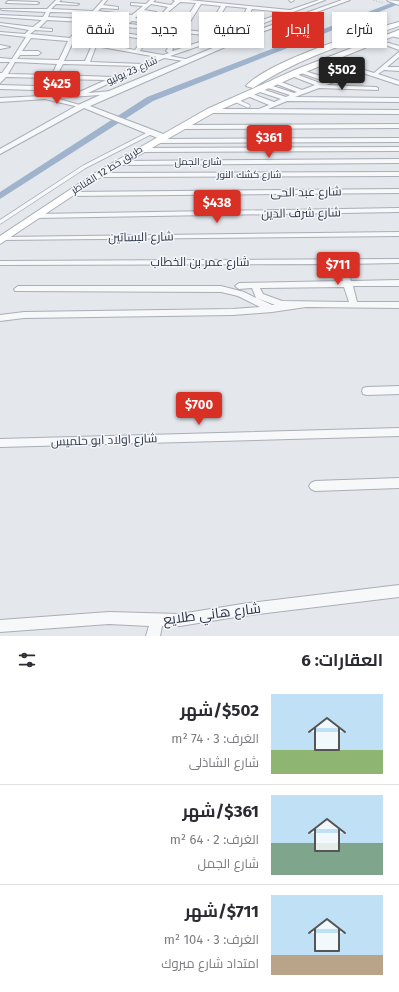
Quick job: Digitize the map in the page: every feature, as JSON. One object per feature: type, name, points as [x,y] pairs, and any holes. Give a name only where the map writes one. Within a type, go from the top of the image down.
[{"type":"main road","points":[[240,96],[310,58],[399,25]]},
{"type":"main road","name":"طريق خط 12 القناطر","points":[[240,96],[253,84],[296,61],[339,44],[399,25]]},
{"type":"main road","points":[[240,96],[274,79],[318,61],[398,33]]},
{"type":"main road","name":"طريق خط 12 القناطر","points":[[387,37],[398,33]]},
{"type":"main road","name":"طريق خط 12 القناطر","points":[[2,240],[69,194],[157,137],[182,127],[240,96],[260,90],[309,67],[318,61],[328,59],[357,48]]},
{"type":"street","points":[[93,12],[105,0]]},
{"type":"street","points":[[166,12],[176,0],[199,4],[213,2],[224,5],[250,8],[263,6],[284,12]]},
{"type":"street","points":[[239,7],[242,0]]},
{"type":"street","name":"شارع 23 يوليو","points":[[295,12],[322,0]]},
{"type":"street","points":[[297,12],[336,0]]},
{"type":"street","name":"شارع 23 يوليو","points":[[265,29],[347,0]]},
{"type":"street","points":[[390,0],[399,2]]},
{"type":"street","points":[[394,0],[399,2]]},
{"type":"street","points":[[1,11],[9,1],[37,3]]},
{"type":"street","points":[[44,2],[77,4]]},
{"type":"street","points":[[0,81],[2,75],[14,60],[31,29],[46,18],[56,2]]},
{"type":"street","points":[[133,4],[150,3],[171,6]]},
{"type":"street","points":[[123,10],[140,12],[150,3]]},
{"type":"street","points":[[191,16],[199,4]]},
{"type":"street","points":[[220,12],[224,5]]},
{"type":"street","points":[[98,6],[116,8]]},
{"type":"street","points":[[248,12],[250,8]]},
{"type":"street","points":[[1,11],[50,10],[78,12]]},
{"type":"street","points":[[131,19],[137,14]]},
{"type":"street","points":[[0,16],[72,21]]},
{"type":"street","points":[[131,19],[137,20]]},
{"type":"street","points":[[0,24],[31,29],[51,28],[46,38]]},
{"type":"street","points":[[265,29],[272,24]]},
{"type":"street","points":[[0,33],[71,40],[60,62],[46,97]]},
{"type":"street","points":[[387,43],[399,48]]},
{"type":"street","points":[[117,57],[122,49],[132,44]]},
{"type":"street","name":"شارع 23 يوليو","points":[[78,95],[162,57],[199,44]]},
{"type":"street","points":[[0,47],[7,47]]},
{"type":"street","points":[[87,63],[93,48]]},
{"type":"street","points":[[117,48],[188,61]]},
{"type":"street","points":[[136,52],[139,48]]},
{"type":"street","points":[[171,48],[169,51],[173,53]]},
{"type":"street","name":"شارع 23 يوليو","points":[[0,152],[82,107],[218,48]]},
{"type":"street","points":[[18,53],[38,52],[35,62]]},
{"type":"street","points":[[371,74],[396,59],[399,54]]},
{"type":"street","points":[[328,59],[399,83]]},
{"type":"street","points":[[0,60],[87,63]]},
{"type":"street","points":[[318,61],[343,76],[350,88]]},
{"type":"street","points":[[87,63],[93,71],[114,79]]},
{"type":"street","points":[[2,75],[54,77],[144,65]]},
{"type":"street","points":[[309,67],[343,76]]},
{"type":"street","points":[[382,68],[399,69]]},
{"type":"street","points":[[261,111],[272,104],[359,70]]},
{"type":"street","points":[[300,71],[329,81]]},
{"type":"street","points":[[288,76],[323,87],[377,91],[371,74]]},
{"type":"street","points":[[288,76],[311,88]]},
{"type":"street","points":[[381,77],[399,78]]},
{"type":"street","points":[[276,82],[302,92]]},
{"type":"street","points":[[0,86],[36,88]]},
{"type":"street","points":[[267,86],[294,95]]},
{"type":"street","points":[[260,90],[286,99],[399,100]]},
{"type":"street","points":[[0,100],[112,93]]},
{"type":"street","points":[[240,96],[272,104]]},
{"type":"street","points":[[46,97],[96,111],[141,128],[157,137],[399,140]]},
{"type":"street","points":[[210,111],[399,112]]},
{"type":"street","points":[[182,127],[399,126]]},
{"type":"street","points":[[139,150],[399,149]]},
{"type":"street","name":"شارع الجمل","points":[[118,163],[399,161]]},
{"type":"street","name":"شارع كشك النور","points":[[98,175],[399,174]]},
{"type":"street","name":"شارع عبد الحى","points":[[69,194],[399,191]]},
{"type":"street","name":"شارع شرف الدين","points":[[36,216],[399,210]]},
{"type":"street","name":"شارع البساتين","points":[[2,240],[399,234]]},
{"type":"street","name":"شارع عمر بن الخطاب","points":[[0,263],[341,262],[399,260]]},
{"type":"street","points":[[341,262],[354,305]]},
{"type":"street","points":[[239,286],[399,283]]},
{"type":"street","points":[[255,286],[259,296],[281,304],[399,305]]},
{"type":"street","points":[[18,289],[221,289],[241,294],[273,309]]},
{"type":"street","points":[[0,318],[24,314],[200,312],[273,309],[302,305]]},
{"type":"street","points":[[367,391],[399,390]]},
{"type":"street","name":"شارع اولاد ابو حلميس","points":[[0,443],[399,432]]},
{"type":"street","points":[[315,486],[399,483]]},
{"type":"street","name":"شارع هاني طلايع","points":[[0,626],[109,618],[180,620],[258,608],[399,591]]},
{"type":"street","points":[[153,636],[157,620]]},
{"type":"lane","points":[[240,96],[248,106]]},
{"type":"lane","points":[[0,222],[84,167],[157,137]]},
{"type":"waterway","points":[[0,196],[150,99],[399,2]]}]
